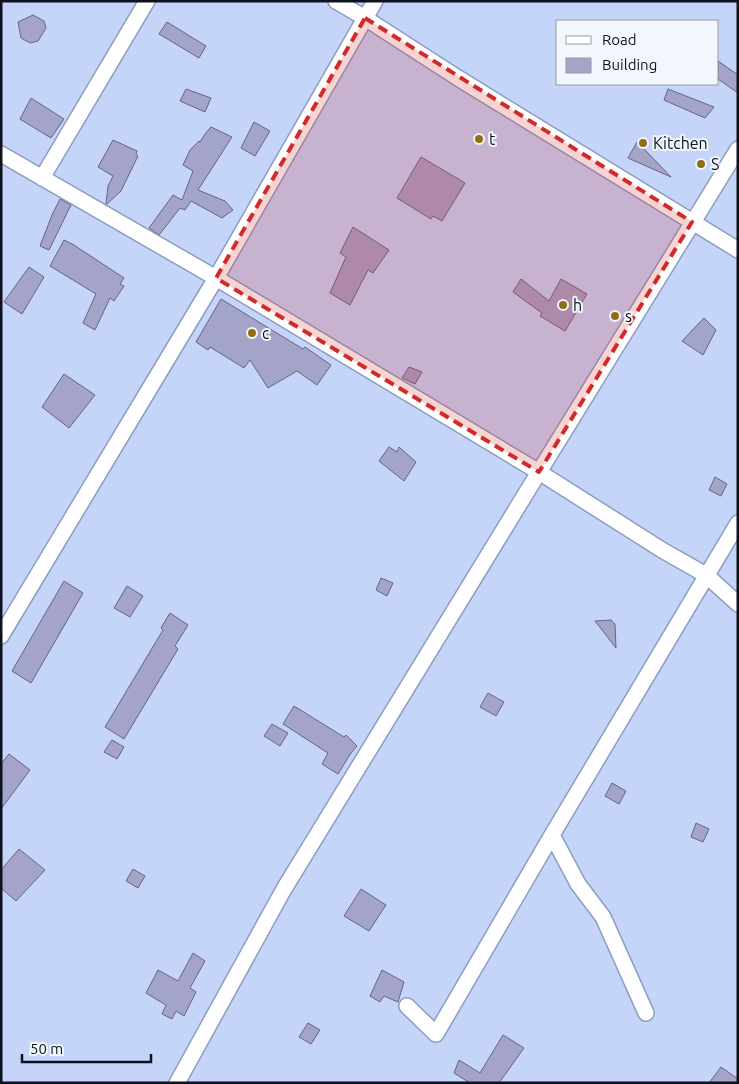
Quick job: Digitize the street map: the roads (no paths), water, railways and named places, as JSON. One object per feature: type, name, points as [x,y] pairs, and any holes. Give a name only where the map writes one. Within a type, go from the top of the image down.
[{"type":"street","points":[[42,178],[147,1]]},
{"type":"street","points":[[336,1],[738,250]]},
{"type":"street","points":[[1,636],[216,278],[375,1]]},
{"type":"street","points":[[177,1083],[284,889],[538,472],[738,149]]},
{"type":"street","points":[[1,154],[216,278],[538,472],[662,550],[706,575],[738,604]]},
{"type":"street","points":[[407,1006],[436,1034],[738,523]]},
{"type":"street","points":[[552,835],[578,884],[603,917],[646,1014]]},
{"type":"place","name":"t","points":[[479,139]]},
{"type":"place","name":"Kitchen","points":[[643,143]]},
{"type":"place","name":"S","points":[[701,164]]},
{"type":"place","name":"h","points":[[563,305]]},
{"type":"place","name":"s","points":[[615,316]]},
{"type":"place","name":"c","points":[[252,333]]}]
